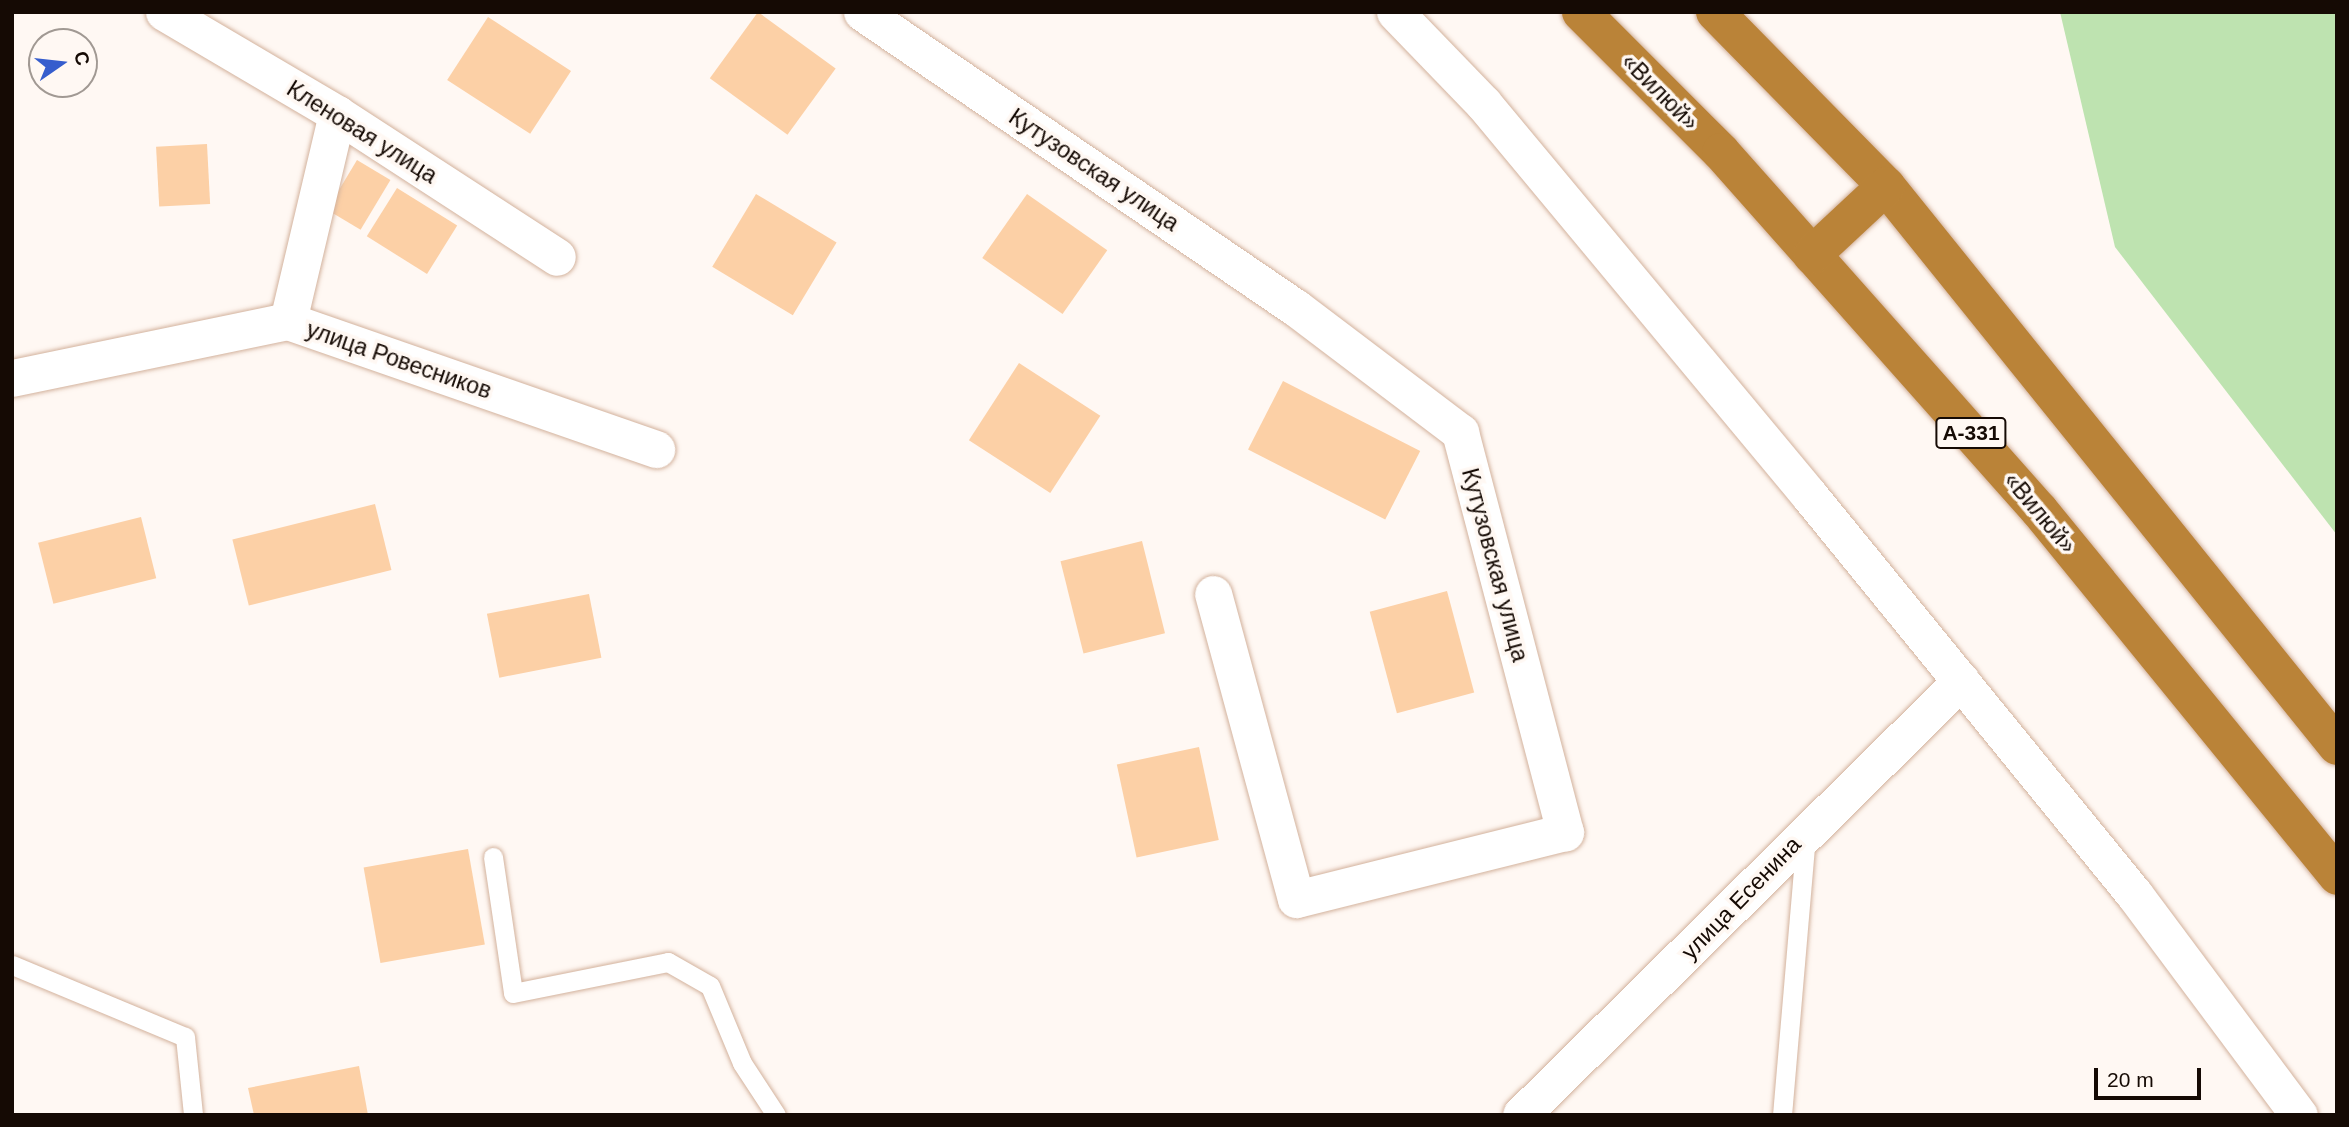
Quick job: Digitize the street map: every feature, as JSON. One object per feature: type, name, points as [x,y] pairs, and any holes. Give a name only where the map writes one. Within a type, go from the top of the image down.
[{"type":"highway","name":"«Вилюй»","points":[[1581,12],[1721,152],[2039,510],[2337,876]]},
{"type":"highway","points":[[1715,12],[1886,186],[2337,746]]},
{"type":"highway","points":[[1812,255],[1886,186]]},
{"type":"street","name":"Кленовая улица","points":[[164,12],[337,114],[557,257]]},
{"type":"street","name":"Кутузовская улица","points":[[862,12],[1296,308],[1460,432],[1565,832],[1296,899],[1213,594]]},
{"type":"street","points":[[1395,12],[1483,103],[1961,681],[2134,894],[2300,1115]]},
{"type":"street","points":[[288,321],[337,114]]},
{"type":"street","name":"улица Ровесников","points":[[12,377],[288,321],[656,449]]},
{"type":"street","name":"улица Есенина","points":[[1521,1115],[1611,1031],[1806,832],[1961,681]]},
{"type":"lane","points":[[1782,1115],[1806,832]]},
{"type":"lane","points":[[493,857],[513,993],[668,962],[710,986],[742,1063],[776,1115]]},
{"type":"lane","points":[[12,965],[186,1037],[193,1115]]},
{"type":"green space","points":[[2060,12],[2337,12],[2337,535],[2115,247]]},
{"type":"building","points":[[758,12],[836,68],[787,135],[710,78]]},
{"type":"building","points":[[488,17],[571,71],[530,134],[447,80]]},
{"type":"building","points":[[207,144],[210,204],[159,207],[156,147]]},
{"type":"building","points":[[357,160],[390,180],[361,230],[327,210]]},
{"type":"building","points":[[397,188],[457,226],[427,274],[367,236]]},
{"type":"building","points":[[756,194],[837,242],[793,315],[712,267]]},
{"type":"building","points":[[1027,194],[1107,250],[1063,314],[982,258]]},
{"type":"building","points":[[1019,363],[1100,416],[1050,493],[969,440]]},
{"type":"building","points":[[1283,381],[1420,451],[1385,520],[1248,450]]},
{"type":"building","points":[[375,504],[391,570],[249,606],[232,540]]},
{"type":"building","points":[[141,517],[156,578],[53,604],[38,543]]},
{"type":"building","points":[[1142,541],[1165,633],[1083,653],[1060,561]]},
{"type":"building","points":[[1447,591],[1474,692],[1397,713],[1370,612]]},
{"type":"building","points":[[589,594],[601,658],[499,678],[487,614]]},
{"type":"building","points":[[1199,747],[1219,840],[1137,857],[1117,764]]},
{"type":"building","points":[[468,849],[485,945],[380,963],[364,867]]},
{"type":"building","points":[[359,1066],[368,1115],[254,1115],[248,1088]]}]
